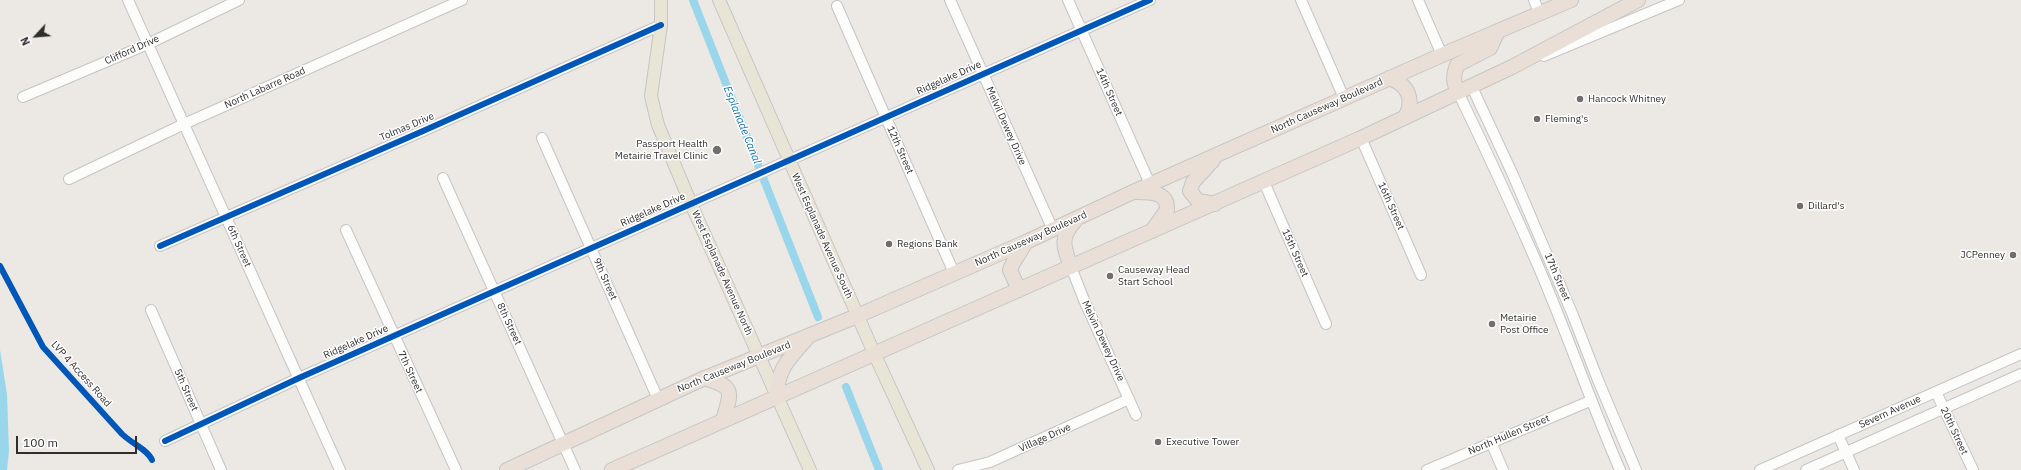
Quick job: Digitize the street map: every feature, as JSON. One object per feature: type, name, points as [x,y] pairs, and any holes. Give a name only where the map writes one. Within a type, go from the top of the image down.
[{"type":"highway","name":"North Causeway Boulevard","points":[[512,467],[704,378],[760,357],[857,316],[1053,230],[1150,184],[1498,31],[1536,6],[1571,0]]},
{"type":"highway","points":[[612,470],[1361,138],[1458,92],[1472,87],[1638,0]]},
{"type":"highway","points":[[1458,92],[1453,74],[1457,65],[1490,48],[1498,31]]},
{"type":"highway","points":[[1389,78],[1396,80],[1407,90],[1410,104],[1405,117]]},
{"type":"highway","points":[[1215,204],[1198,201],[1190,191],[1193,182],[1217,155]]},
{"type":"highway","points":[[1134,192],[1150,192],[1160,194],[1165,198],[1167,210],[1151,232]]},
{"type":"highway","points":[[1071,267],[1064,247],[1065,236],[1068,228],[1078,218]]},
{"type":"highway","points":[[1018,290],[1010,270],[1026,242]]},
{"type":"highway","points":[[777,396],[779,375],[783,366],[809,336]]},
{"type":"highway","points":[[704,378],[723,384],[729,391],[729,400],[723,420]]},
{"type":"highway","points":[[512,467],[532,470]]},
{"type":"main road","name":"West Esplanade Avenue North","points":[[661,0],[661,25],[651,96],[658,125],[691,204],[810,470]]},
{"type":"main road","name":"West Esplanade Avenue South","points":[[719,0],[857,316],[928,470]]},
{"type":"street","name":"6th Street","points":[[128,0],[340,470]]},
{"type":"street","name":"Clifford Drive","points":[[23,97],[148,44],[239,0]]},
{"type":"street","name":"North Labarre Road","points":[[69,179],[184,124],[462,0]]},
{"type":"street","name":"Melvil Dewey Drive","points":[[950,0],[1053,230]]},
{"type":"street","name":"14th Street","points":[[1068,0],[1150,184]]},
{"type":"street","name":"Ridgelake Drive","points":[[165,441],[299,378],[1150,0]]},
{"type":"street","points":[[1301,0],[1344,98]]},
{"type":"street","points":[[1418,0],[1442,55]]},
{"type":"street","points":[[1512,67],[1569,47],[1678,0]]},
{"type":"street","name":"12th Street","points":[[837,6],[954,273]]},
{"type":"street","name":"Tolmas Drive","points":[[160,246],[661,25]]},
{"type":"street","name":"17th Street","points":[[1472,87],[1513,175],[1560,284],[1636,470]]},
{"type":"street","name":"17th Street","points":[[1458,92],[1536,261],[1571,347],[1590,401],[1620,470]]},
{"type":"street","name":"9th Street","points":[[542,138],[658,399]]},
{"type":"street","name":"16th Street","points":[[1361,138],[1421,274]]},
{"type":"street","name":"8th Street","points":[[443,178],[575,470]]},
{"type":"street","name":"15th Street","points":[[1264,182],[1326,324]]},
{"type":"street","name":"7th Street","points":[[346,230],[393,336],[456,470]]},
{"type":"street","name":"Melvin Dewey Drive","points":[[1071,267],[1084,300],[1136,415]]},
{"type":"street","name":"5th Street","points":[[150,310],[222,470]]},
{"type":"street","name":"Severn Avenue","points":[[1760,470],[2021,354]]},
{"type":"street","name":"Severn Avenue","points":[[1806,470],[2021,374]]},
{"type":"street","name":"20th Street","points":[[1936,392],[1973,470]]},
{"type":"street","name":"Village Drive","points":[[958,470],[990,462],[1129,399]]},
{"type":"street","name":"North Hullen Street","points":[[1427,470],[1590,401]]},
{"type":"street","points":[[1838,435],[1854,470]]},
{"type":"street","points":[[1491,442],[1503,470]]},
{"type":"water","points":[[0,350],[7,394],[9,451],[7,470],[0,470]]},
{"type":"waterway","name":"Esplanade Canal","points":[[693,0],[818,317]]},
{"type":"waterway","name":"Esplanade Canal","points":[[846,387],[879,470]]},
{"type":"cycle path","points":[[165,441],[299,378],[1150,0]]},
{"type":"cycle path","points":[[160,246],[661,25]]},
{"type":"cycle path","name":"LVP 4 Access Road","points":[[0,266],[43,347],[122,434],[147,453],[152,460]]},
{"type":"place","name":"Hancock Whitney","points":[[1580,99]]},
{"type":"place","name":"Fleming's","points":[[1537,119]]},
{"type":"place","name":"Passport Health Metairie Travel Clinic","points":[[717,150]]},
{"type":"place","name":"Dillard's","points":[[1800,206]]},
{"type":"place","name":"Regions Bank","points":[[889,244]]},
{"type":"place","name":"JCPenney","points":[[2013,255]]},
{"type":"place","name":"Causeway Head Start School","points":[[1110,276]]},
{"type":"place","name":"Metairie Post Office","points":[[1492,324]]},
{"type":"place","name":"Executive Tower","points":[[1158,442]]}]
